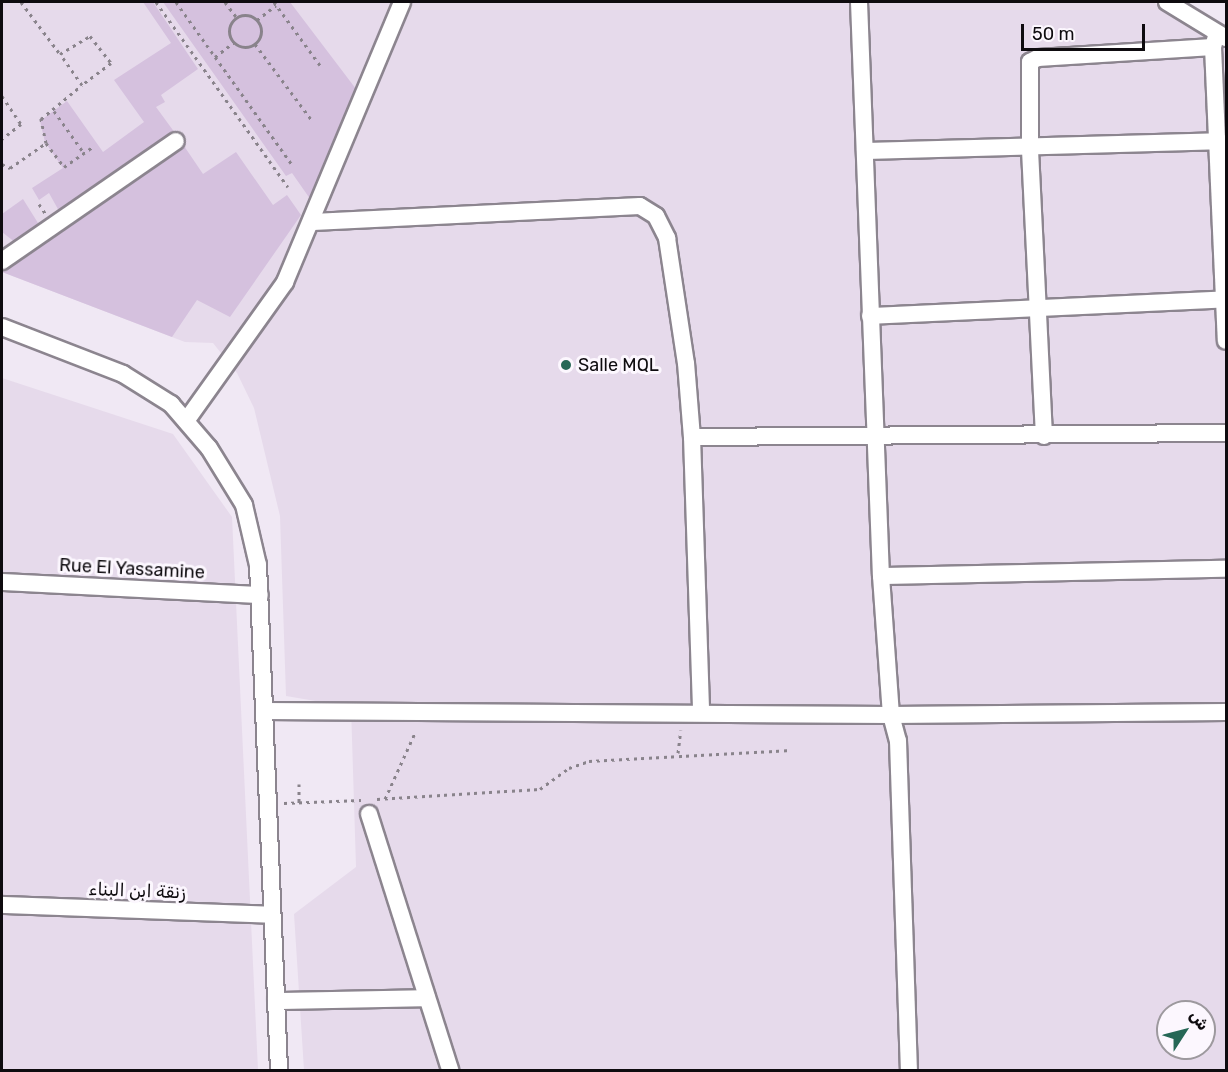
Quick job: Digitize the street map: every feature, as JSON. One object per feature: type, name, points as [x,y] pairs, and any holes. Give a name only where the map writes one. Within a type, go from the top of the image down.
[{"type":"street","points":[[186,421],[285,282],[313,222],[402,2]]},
{"type":"street","points":[[859,2],[881,576],[891,715],[898,741],[909,1071]]},
{"type":"street","points":[[1167,2],[1219,40]]},
{"type":"street","points":[[1219,40],[1219,141],[1227,341]]},
{"type":"street","points":[[1044,436],[1030,146],[1030,66],[1035,58],[1219,40]]},
{"type":"street","points":[[6,251],[176,141]]},
{"type":"street","points":[[865,151],[1219,141]]},
{"type":"street","points":[[313,222],[648,209],[656,216],[667,238],[692,437],[701,714]]},
{"type":"street","points":[[870,316],[1225,299]]},
{"type":"street","points":[[2,327],[123,374],[171,404],[228,476],[244,505],[254,535],[260,595],[270,915],[279,1071]]},
{"type":"street","points":[[692,437],[875,438],[1227,434]]},
{"type":"street","points":[[881,576],[1227,569]]},
{"type":"street","name":"Rue El Yassamine","points":[[2,582],[260,595]]},
{"type":"street","points":[[264,711],[891,715],[1227,712]]},
{"type":"street","points":[[369,804],[450,1071]]},
{"type":"street","name":"زنقة ابن البناء","points":[[2,905],[270,915]]},
{"type":"street","points":[[276,1001],[427,998]]},
{"type":"path","points":[[21,2],[82,85]]},
{"type":"path","points":[[156,2],[288,187]]},
{"type":"path","points":[[176,2],[293,166]]},
{"type":"path","points":[[225,2],[237,18]]},
{"type":"path","points":[[257,20],[275,3],[320,65]]},
{"type":"path","points":[[247,15],[257,20],[261,29],[255,44],[245,47],[234,42],[230,31],[237,18],[247,15]]},
{"type":"path","points":[[60,54],[90,36],[110,61],[110,66],[82,85],[40,120],[46,143],[64,167],[94,146]]},
{"type":"path","points":[[215,57],[234,42]]},
{"type":"path","points":[[255,44],[311,119]]},
{"type":"path","points":[[2,96],[21,126],[2,139]]},
{"type":"path","points":[[54,110],[84,153]]},
{"type":"path","points":[[2,164],[10,168],[46,143]]},
{"type":"path","points":[[678,754],[682,713]]},
{"type":"path","points":[[385,799],[415,733]]},
{"type":"path","points":[[267,804],[369,804],[385,799],[540,789],[582,762],[678,754],[791,750]]},
{"type":"path","points":[[299,784],[299,803]]},
{"type":"shaded area","points":[[2,2],[1153,2],[1226,46],[1226,1070],[304,1070],[294,914],[356,867],[351,707],[286,696],[280,516],[254,408],[237,373],[213,343],[185,342],[2,272]]},
{"type":"shaded area","points":[[143,2],[153,2],[198,69],[161,95],[165,102],[156,107],[175,133],[59,211],[49,193],[39,200],[32,188],[63,168],[45,142],[40,121],[67,101],[103,152],[144,122],[114,80],[171,43]]},
{"type":"shaded area","points":[[163,2],[290,2],[356,89],[313,203],[292,173],[286,176]]},
{"type":"shaded area","points":[[182,143],[203,174],[236,152],[273,205],[287,195],[301,215],[230,317],[197,300],[172,337],[2,272],[2,267]]},
{"type":"shaded area","points":[[23,199],[38,223],[16,243],[2,232],[2,214]]},
{"type":"shaded area","points":[[2,378],[173,434],[232,517],[258,1070],[2,1070]]},
{"type":"place","name":"Salle MQL","points":[[566,365]]}]
